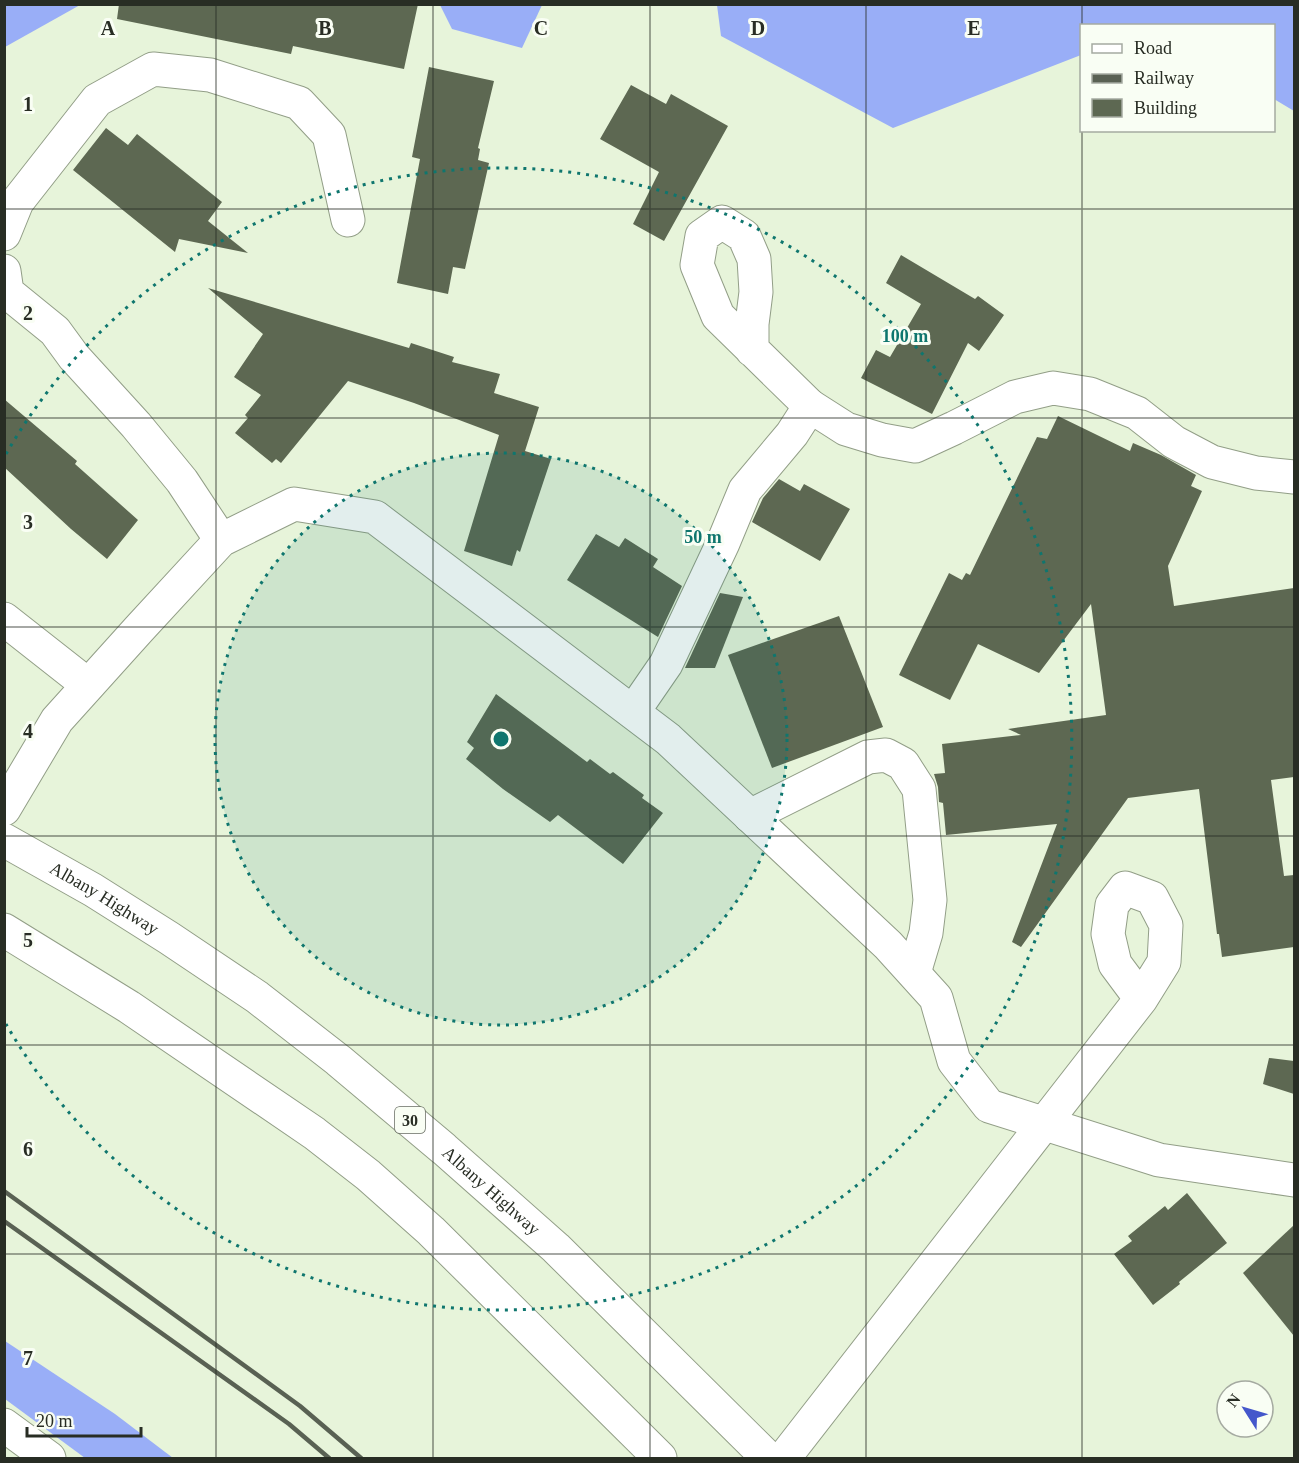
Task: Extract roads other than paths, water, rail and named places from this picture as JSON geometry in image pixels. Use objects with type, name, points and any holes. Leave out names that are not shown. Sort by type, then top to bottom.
[{"type":"main road","points":[[4,234],[17,202],[97,100],[153,69],[210,75],[299,103],[329,135],[348,220]]},
{"type":"main road","points":[[4,271],[7,292],[55,331],[74,357],[136,425],[175,473],[221,540]]},
{"type":"main road","points":[[752,350],[810,406],[846,429],[882,440],[915,446],[1015,397],[1053,388],[1090,394],[1137,412],[1174,442],[1212,462],[1256,473],[1294,477]]},
{"type":"main road","points":[[633,712],[666,664],[723,543],[745,490],[792,434],[810,406]]},
{"type":"main road","points":[[4,810],[57,720],[221,540],[294,504],[375,518],[668,739],[888,945],[936,998],[954,1061],[989,1106],[1159,1160],[1294,1180]]},
{"type":"main road","points":[[4,619],[88,685]]},
{"type":"main road","points":[[750,816],[868,758],[885,755],[903,764],[919,789],[930,900],[926,933],[914,973]]},
{"type":"main road","name":"Albany Highway","points":[[4,840],[93,890],[170,938],[257,996],[338,1060],[444,1149],[556,1248],[768,1458]]},
{"type":"main road","points":[[4,930],[138,1013],[314,1133],[368,1175],[439,1239],[660,1458]]},
{"type":"main road","points":[[784,1458],[1141,999]]},
{"type":"main road","points":[[4,1425],[49,1458]]},
{"type":"railway","points":[[4,1191],[300,1406],[361,1458]]},
{"type":"railway","points":[[4,1221],[289,1424],[329,1458]]}]
